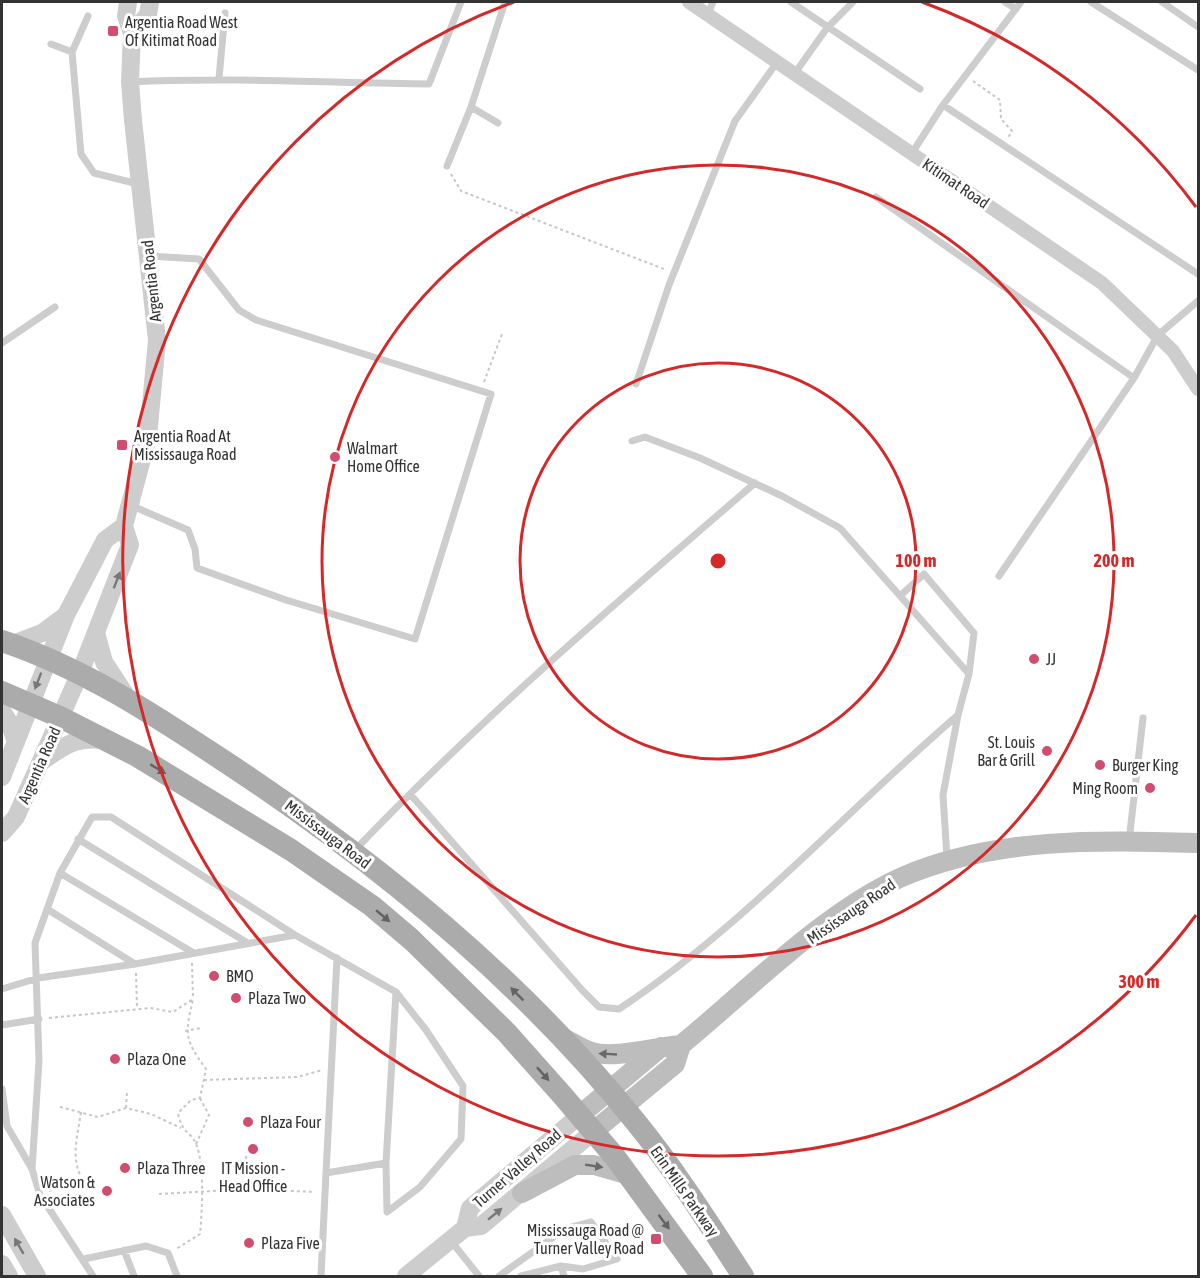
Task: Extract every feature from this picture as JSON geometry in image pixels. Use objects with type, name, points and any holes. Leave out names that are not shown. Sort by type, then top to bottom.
[{"type":"main road","name":"Mississauga Road","points":[[7,643],[48,657],[127,697],[269,790],[354,852],[431,914],[559,1036],[624,1108]]},
{"type":"main road","name":"Mississauga Road","points":[[2,692],[60,717],[137,756],[291,850],[372,906],[412,940],[507,1033],[587,1123]]},
{"type":"main road","name":"Mississauga Road","points":[[587,1123],[609,1090],[671,1046],[842,913],[901,878],[947,861],[1003,847],[1198,843]]},
{"type":"main road","points":[[559,1036],[591,1052],[602,1054],[619,1054],[671,1046]]},
{"type":"main road","name":"Mississauga Road","points":[[587,1123],[624,1108],[675,1064],[671,1046]]},
{"type":"main road","name":"Erin Mills Parkway","points":[[624,1108],[690,1196],[743,1276]]},
{"type":"main road","name":"Erin Mills Parkway","points":[[587,1123],[629,1175],[702,1276]]},
{"type":"main road","points":[[522,1193],[575,1165],[594,1165],[629,1175]]},
{"type":"street","name":"Argentia Road","points":[[2,832],[16,817],[40,764],[80,673],[130,545],[124,526],[148,437],[157,340],[130,82],[132,33],[126,16],[128,2]]},
{"type":"street","points":[[132,33],[148,15],[150,2]]},
{"type":"street","name":"Kitimat Road","points":[[689,2],[710,8],[778,62],[1102,283],[1173,351],[1198,389]]},
{"type":"street","name":"Argentia Road","points":[[2,777],[66,615],[105,540],[124,526]]},
{"type":"street","points":[[7,643],[42,633],[66,615]]},
{"type":"street","points":[[96,633],[104,662],[127,697]]},
{"type":"street","points":[[2,711],[9,722],[16,742]]},
{"type":"street","points":[[40,764],[64,745],[84,738],[106,741]]},
{"type":"street","name":"Turner Valley Road","points":[[406,1276],[465,1228],[481,1226],[522,1193],[587,1123]]},
{"type":"street","name":"Turner Valley Road","points":[[465,1228],[470,1208],[587,1123]]},
{"type":"street","points":[[2,1215],[37,1276]]},
{"type":"street","points":[[2,1264],[9,1276]]},
{"type":"lane","points":[[130,82],[219,78],[308,83],[429,84],[461,2]]},
{"type":"lane","points":[[447,166],[471,107],[505,2]]},
{"type":"lane","points":[[791,2],[920,88]]},
{"type":"lane","points":[[795,73],[828,28],[853,2]]},
{"type":"lane","points":[[1005,2],[1016,9]]},
{"type":"lane","points":[[912,153],[944,105],[1021,2]]},
{"type":"lane","points":[[1091,2],[1198,70]]},
{"type":"lane","points":[[1162,2],[1198,27]]},
{"type":"lane","points":[[219,78],[225,13]]},
{"type":"lane","points":[[88,16],[72,52],[81,154],[94,173],[140,185]]},
{"type":"lane","points":[[51,44],[72,52]]},
{"type":"lane","points":[[636,384],[674,273],[735,121],[778,62]]},
{"type":"lane","points":[[944,105],[1198,274]]},
{"type":"lane","points":[[471,107],[498,123]]},
{"type":"lane","points":[[876,196],[1134,378]]},
{"type":"lane","points":[[130,505],[188,530],[197,568],[286,600],[415,639],[490,394],[255,320],[239,310],[199,259],[149,256]]},
{"type":"lane","points":[[999,576],[1134,378],[1158,335],[1198,302]]},
{"type":"lane","points":[[2,343],[55,307]]},
{"type":"lane","points":[[632,441],[645,437],[700,458],[755,483],[840,528],[969,674]]},
{"type":"lane","points":[[354,852],[410,794],[554,658],[755,483]]},
{"type":"lane","points":[[901,595],[924,574],[974,633],[969,674],[958,715],[943,795],[947,861]]},
{"type":"lane","points":[[410,794],[583,991],[599,1007],[618,1009],[641,995],[727,926],[900,764],[958,715]]},
{"type":"lane","points":[[1129,843],[1143,718]]},
{"type":"lane","points":[[32,1169],[39,1019],[35,944],[60,873],[92,817],[111,817],[295,935],[396,992],[426,1030],[463,1086],[461,1139],[420,1187],[387,1212],[386,1163],[396,992]]},
{"type":"lane","points":[[78,839],[246,942]]},
{"type":"lane","points":[[60,873],[192,952]]},
{"type":"lane","points":[[48,909],[135,964]]},
{"type":"lane","points":[[2,989],[38,978],[135,964],[246,942],[295,935]]},
{"type":"lane","points":[[321,1276],[329,1068],[337,958]]},
{"type":"lane","points":[[2,1025],[39,1019]]},
{"type":"lane","points":[[2,1089],[8,1126],[32,1169],[40,1195],[84,1258],[93,1276]]},
{"type":"lane","points":[[326,1173],[386,1163]]},
{"type":"lane","points":[[499,1276],[565,1229],[591,1222],[616,1259],[583,1269],[561,1266],[521,1276]]},
{"type":"lane","points":[[450,1240],[479,1276]]},
{"type":"lane","points":[[84,1258],[146,1246],[168,1253],[177,1276]]},
{"type":"lane","points":[[124,1250],[134,1276]]},
{"type":"lane","points":[[561,1266],[564,1276]]},
{"type":"path","points":[[965,76],[1000,100],[1001,119],[1012,131],[1004,145]]},
{"type":"path","points":[[447,166],[461,191],[674,273]]},
{"type":"path","points":[[481,390],[502,334]]},
{"type":"path","points":[[168,1253],[200,1234],[203,1193],[196,1144],[209,1116],[200,1098],[206,1069],[193,1051],[185,1031],[192,999],[192,952]]},
{"type":"path","points":[[135,964],[137,1009]]},
{"type":"path","points":[[39,1019],[137,1009],[173,1012],[192,999]]},
{"type":"path","points":[[185,1031],[201,1028]]},
{"type":"path","points":[[204,1080],[297,1077],[329,1068]]},
{"type":"path","points":[[126,1108],[127,1091]]},
{"type":"path","points":[[181,1128],[178,1113],[191,1100],[200,1098]]},
{"type":"path","points":[[60,1107],[98,1117],[126,1108],[151,1114],[181,1128],[196,1144]]},
{"type":"path","points":[[81,1112],[74,1156],[79,1178],[89,1188]]},
{"type":"path","points":[[246,1156],[249,1189]]},
{"type":"path","points":[[40,1195],[79,1178]]},
{"type":"path","points":[[159,1194],[249,1189],[325,1192]]},
{"type":"place","name":"Argentia Road West Of Kitimat Road","points":[[113,31]]},
{"type":"place","name":"Argentia Road At Mississauga Road","points":[[122,445]]},
{"type":"place","name":"Walmart Home Office","points":[[335,457]]},
{"type":"place","name":"JJ","points":[[1034,659]]},
{"type":"place","name":"St. Louis Bar & Grill","points":[[1047,751]]},
{"type":"place","name":"Burger King","points":[[1100,765]]},
{"type":"place","name":"Ming Room","points":[[1150,788]]},
{"type":"place","name":"BMO","points":[[214,976]]},
{"type":"place","name":"Plaza Two","points":[[236,998]]},
{"type":"place","name":"Plaza One","points":[[115,1059]]},
{"type":"place","name":"Plaza Four","points":[[248,1122]]},
{"type":"place","name":"IT Mission - Head Office","points":[[253,1149]]},
{"type":"place","name":"Plaza Three","points":[[125,1168]]},
{"type":"place","name":"Watson & Associates","points":[[107,1191]]},
{"type":"place","name":"Mississauga Road @ Turner Valley Road","points":[[656,1239]]},
{"type":"place","name":"Plaza Five","points":[[249,1243]]}]
